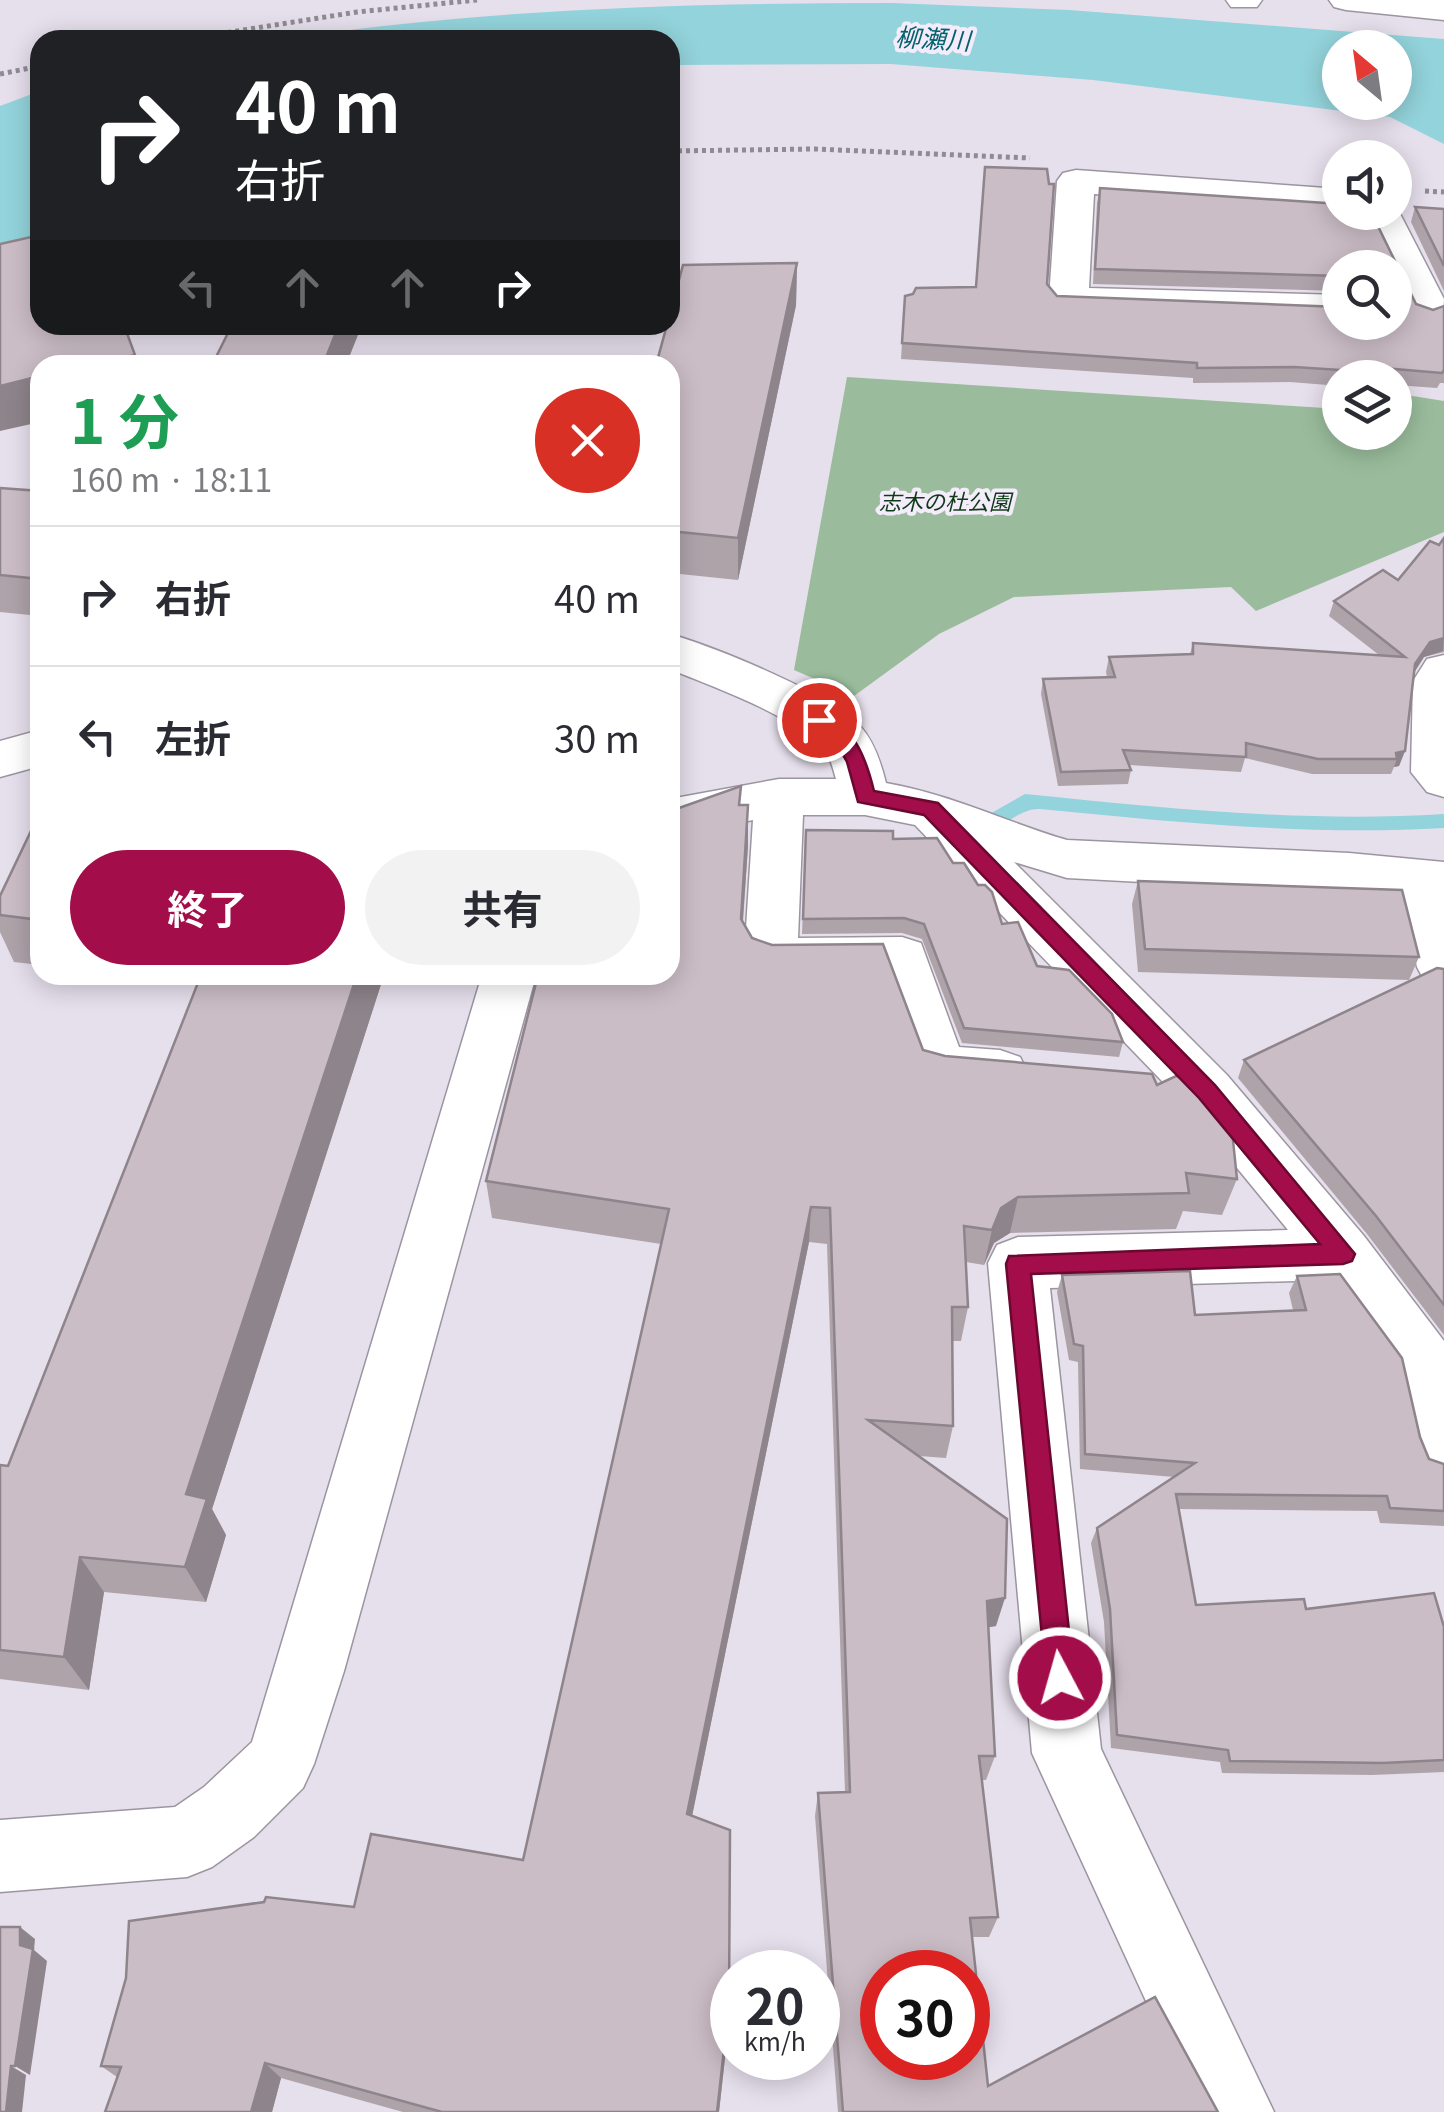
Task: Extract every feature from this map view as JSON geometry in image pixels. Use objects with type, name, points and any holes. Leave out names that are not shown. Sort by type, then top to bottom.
[{"type":"street","points":[[1346,0],[1428,6]]},
{"type":"street","points":[[1322,199],[1076,182],[1069,299],[1322,306]]},
{"type":"street","points":[[1389,230],[1423,315]]},
{"type":"street","points":[[680,655],[819,720],[842,736],[857,762],[865,797]]},
{"type":"street","points":[[1444,671],[1437,681],[1436,772],[1444,780]]},
{"type":"street","points":[[0,759],[30,751]]},
{"type":"street","points":[[779,797],[771,959],[902,958],[940,1068],[1054,1078]]},
{"type":"street","points":[[680,816],[779,797],[865,797],[930,809],[1067,859],[1433,880],[1444,967]]},
{"type":"street","points":[[930,809],[1207,1091],[1343,1254],[1424,1363],[1444,1452]]},
{"type":"street","points":[[0,1856],[187,1842],[229,1812],[279,1764],[310,1671],[503,985]]},
{"type":"street","points":[[1130,1084],[1207,1091]]},
{"type":"street","points":[[1236,2112],[1067,1753],[1018,1264],[1343,1254]]},
{"type":"path","points":[[243,30],[357,12],[477,0]]},
{"type":"path","points":[[0,74],[30,68]]},
{"type":"path","points":[[680,151],[814,149],[1046,159]]},
{"type":"green space","name":"志木の杜公園","points":[[847,377],[1322,408],[1322,450],[1412,450],[1412,396],[1444,401],[1444,532],[1256,611],[1231,587],[1014,597],[939,634],[854,696],[794,670]]},
{"type":"water","name":"柳瀬川","points":[[892,3],[1069,10],[1328,30],[1322,30],[1322,109],[1093,80],[891,64],[680,65],[680,30],[353,30],[506,15],[660,7]]},
{"type":"water","points":[[1412,37],[1444,39],[1444,144],[1396,120],[1412,120]]},
{"type":"water","points":[[30,95],[30,237],[0,243],[0,106]]},
{"type":"building","points":[[985,167],[1047,169],[1049,184],[1054,184],[1047,284],[1057,296],[1322,306],[1322,340],[1412,340],[1412,296],[1416,304],[1433,310],[1444,306],[1444,370],[1412,370],[1412,360],[1322,360],[1322,369],[1197,368],[1197,363],[902,343],[905,296],[913,294],[916,288],[976,287]]},
{"type":"building","points":[[1100,188],[1322,203],[1322,230],[1380,230],[1390,250],[1322,250],[1322,275],[1095,269]]},
{"type":"building","points":[[1415,207],[1444,209],[1444,266]]},
{"type":"building","points":[[30,237],[30,335],[128,335],[135,355],[30,355],[30,378],[0,386],[0,244]]},
{"type":"building","points":[[797,263],[738,538],[680,532],[680,355],[659,355],[664,335],[680,335],[683,265]]},
{"type":"building","points":[[227,335],[335,335],[327,355],[217,355]]},
{"type":"building","points":[[0,488],[30,490],[30,578],[0,575]]},
{"type":"building","points":[[1444,538],[1444,638],[1430,642],[1415,664],[1405,751],[1396,753],[1397,759],[1318,759],[1246,743],[1246,757],[1123,750],[1131,770],[1061,772],[1043,679],[1115,677],[1109,657],[1193,654],[1193,643],[1405,657],[1334,601],[1383,570],[1398,580],[1430,541],[1439,545]]},
{"type":"building","points":[[741,786],[739,805],[748,805],[741,919],[752,938],[772,945],[883,944],[923,1050],[945,1056],[1152,1074],[1157,1085],[1176,1076],[1203,1078],[1230,1111],[1237,1179],[1186,1173],[1189,1193],[1018,1197],[1001,1208],[992,1230],[964,1226],[968,1307],[952,1307],[953,1426],[868,1420],[1007,1519],[1005,1598],[987,1601],[995,1756],[979,1756],[998,1917],[970,1918],[973,1950],[860,1950],[860,2080],[987,2080],[988,2086],[1155,1997],[1218,2112],[843,2112],[840,1950],[830,1950],[818,1793],[850,1792],[830,1208],[811,1207],[687,1814],[730,1830],[729,1950],[710,1950],[710,2080],[721,2080],[717,2112],[442,2112],[265,2063],[251,2112],[105,2112],[121,2067],[101,2066],[126,1978],[129,1921],[264,1902],[266,1897],[354,1907],[371,1834],[523,1860],[669,1209],[486,1181],[535,985],[680,985],[680,808]]},
{"type":"building","points":[[806,830],[893,831],[893,839],[937,838],[953,863],[964,863],[978,885],[985,885],[992,892],[1002,924],[1018,922],[1037,966],[1069,970],[1112,1014],[1123,1042],[964,1028],[924,924],[904,918],[803,919]]},
{"type":"building","points":[[30,833],[30,919],[0,915],[0,896]]},
{"type":"building","points":[[1138,881],[1402,890],[1419,957],[1145,949]]},
{"type":"building","points":[[1437,968],[1444,969],[1444,1305],[1376,1216],[1244,1060]]},
{"type":"building","points":[[197,985],[354,985],[186,1494],[207,1499],[185,1567],[80,1557],[64,1657],[0,1650],[0,1465],[8,1466]]},
{"type":"building","points":[[1190,1271],[1195,1315],[1306,1310],[1297,1276],[1340,1274],[1402,1358],[1420,1437],[1429,1459],[1444,1464],[1444,1511],[1390,1508],[1387,1496],[1176,1494],[1196,1605],[1304,1599],[1306,1609],[1434,1593],[1444,1627],[1444,1760],[1230,1761],[1228,1750],[1117,1735],[1110,1609],[1097,1528],[1195,1463],[1085,1454],[1083,1346],[1074,1344],[1062,1275]]},
{"type":"building","points":[[0,1927],[20,1927],[20,1945],[33,1949],[6,2112],[0,2112]]},
{"type":"waterway","points":[[978,829],[1025,801],[1207,819],[1397,824],[1444,821]]},
{"type":"route","points":[[819,720],[842,736],[857,762],[865,797],[930,809],[1207,1091],[1343,1254],[1018,1264],[1060,1678]]}]
